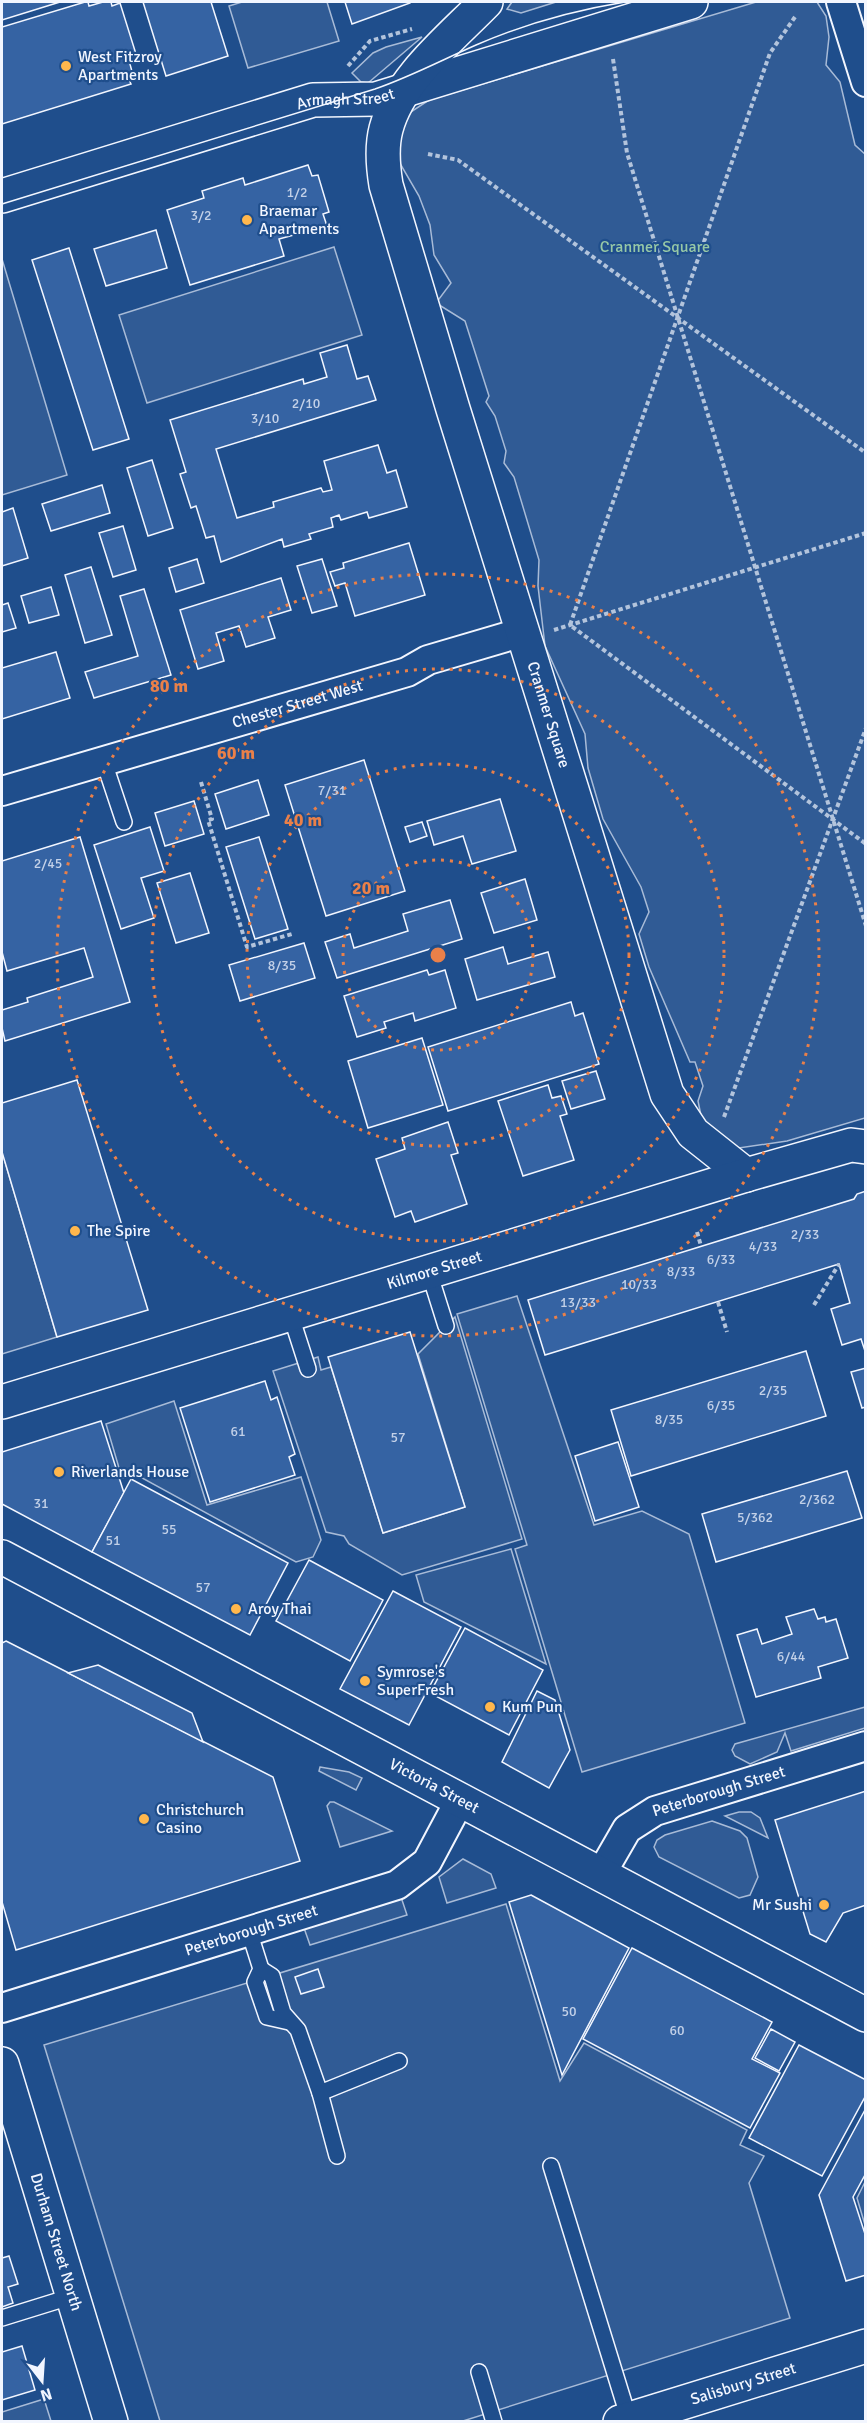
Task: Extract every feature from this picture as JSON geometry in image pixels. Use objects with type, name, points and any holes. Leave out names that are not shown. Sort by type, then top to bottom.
[{"type":"main road","name":"Cranmer Square","points":[[486,2],[405,89],[391,116],[384,138],[386,185],[522,632],[667,1094],[679,1115],[698,1137],[746,1175]]},
{"type":"main road","name":"Armagh Street","points":[[2,196],[313,100],[365,100],[691,2]]},
{"type":"main road","name":"Kilmore Street","points":[[2,1402],[746,1175],[861,1144]]},
{"type":"main road","name":"Victoria Street","points":[[2,1557],[866,2015]]},
{"type":"main road","name":"Durham Street North","points":[[2,2064],[73,2296],[105,2420]]},
{"type":"main road","name":"Salisbury Street","points":[[624,2420],[866,2346]]},
{"type":"street","points":[[841,2],[866,82]]},
{"type":"street","name":"Chester Street West","points":[[2,791],[397,675],[428,660],[522,632]]},
{"type":"street","name":"Peterborough Street","points":[[601,1875],[627,1829],[655,1811],[866,1746]]},
{"type":"street","name":"Peterborough Street","points":[[2,2008],[397,1885],[427,1862],[460,1800]]},
{"type":"lane","points":[[104,762],[124,822]]},
{"type":"lane","points":[[429,1272],[446,1326]]},
{"type":"lane","points":[[290,1313],[308,1369]]},
{"type":"lane","points":[[249,1932],[261,1970],[272,1976],[283,2013],[298,2030],[320,2093],[337,2156]]},
{"type":"lane","points":[[320,2093],[399,2061]]},
{"type":"lane","points":[[551,2166],[624,2420]]},
{"type":"lane","points":[[2,2318],[73,2296]]},
{"type":"lane","points":[[479,2372],[494,2421]]},
{"type":"path","points":[[570,625],[770,53],[795,17]]},
{"type":"path","points":[[370,41],[414,28]]},
{"type":"path","points":[[612,52],[627,153],[866,926]]},
{"type":"path","points":[[428,154],[458,160],[866,453]]},
{"type":"path","points":[[522,632],[551,631],[866,533]]},
{"type":"path","points":[[570,625],[866,844]]},
{"type":"path","points":[[720,1126],[866,728]]},
{"type":"path","points":[[201,782],[212,819],[208,820],[247,947],[292,934]]},
{"type":"path","points":[[697,1232],[701,1246]]},
{"type":"path","points":[[814,1305],[838,1264]]},
{"type":"path","points":[[718,1302],[727,1332]]},
{"type":"shaded area","points":[[242,2],[327,2],[339,41],[248,68],[229,6]]},
{"type":"shaded area","points":[[512,2],[556,2],[521,13],[507,9]]},
{"type":"shaded area","name":"Cranmer Square","points":[[756,2],[817,2],[826,16],[829,37],[826,65],[840,82],[855,145],[866,155],[865,1118],[787,1141],[732,1149],[705,1135],[698,1101],[703,1086],[695,1062],[690,1062],[649,967],[639,934],[649,912],[641,887],[603,819],[588,768],[585,734],[545,646],[538,586],[539,560],[514,477],[504,463],[506,451],[495,416],[486,402],[489,396],[465,321],[436,303],[451,283],[434,255],[430,225],[419,196],[398,160],[397,121],[429,100]]},
{"type":"shaded area","points":[[422,37],[368,83],[361,82],[352,73],[373,53]]},
{"type":"shaded area","points":[[334,247],[362,335],[147,403],[119,315]]},
{"type":"shaded area","points":[[2,259],[67,475],[2,495]]},
{"type":"shaded area","points":[[2,1152],[57,1337],[2,1354]]},
{"type":"shaded area","points":[[517,1296],[594,1525],[642,1511],[689,1534],[745,1723],[582,1772],[515,1549],[527,1545],[457,1314]]},
{"type":"shaded area","points":[[455,1317],[522,1539],[402,1575],[349,1544],[344,1536],[326,1532],[273,1371],[318,1357],[321,1370],[331,1367],[383,1533],[465,1507],[418,1354]]},
{"type":"shaded area","points":[[174,1401],[207,1505],[301,1477],[321,1540],[313,1557],[296,1562],[135,1474],[122,1478],[106,1424]]},
{"type":"shaded area","points":[[511,1549],[546,1664],[424,1602],[416,1575]]},
{"type":"shaded area","points":[[865,1707],[865,1728],[791,1751],[785,1733],[777,1752],[750,1764],[735,1756],[732,1750],[735,1744]]},
{"type":"shaded area","points":[[320,1767],[349,1772],[362,1778],[356,1790],[319,1771]]},
{"type":"shaded area","points":[[330,1802],[392,1831],[340,1847],[327,1806]]},
{"type":"shaded area","points":[[739,1812],[751,1812],[760,1818],[768,1838],[725,1816]]},
{"type":"shaded area","points":[[712,1821],[740,1831],[747,1838],[758,1877],[750,1895],[739,1898],[659,1857],[654,1847],[657,1840],[665,1835]]},
{"type":"shaded area","points":[[463,1859],[491,1874],[496,1888],[447,1903],[439,1877]]},
{"type":"shaded area","points":[[401,1897],[407,1915],[310,1945],[303,1925]]},
{"type":"shaded area","points":[[506,1904],[560,2081],[584,2043],[747,2130],[740,2145],[764,2156],[749,2183],[790,2318],[463,2421],[160,2421],[44,2045]]},
{"type":"shaded area","points":[[866,2182],[865,2225],[857,2198]]},
{"type":"shaded area","points":[[44,2399],[51,2421],[2,2421],[2,2412]]},
{"type":"building","points":[[2,2],[60,2],[2,20]]},
{"type":"building","name":"West Fitzroy Apartments","points":[[88,2],[89,6],[103,2],[111,2],[112,6],[120,3],[136,54],[128,57],[133,75],[128,77],[131,84],[2,124],[2,27]]},
{"type":"building","points":[[143,2],[211,2],[228,56],[166,76]]},
{"type":"building","points":[[345,2],[410,2],[410,3],[352,24]]},
{"type":"building","name":"Braemar Apartments","points":[[308,165],[312,176],[318,175],[329,212],[323,214],[327,226],[279,239],[284,256],[190,285],[167,210],[204,198],[202,191],[243,178],[245,185]]},
{"type":"building","points":[[156,230],[167,268],[106,286],[94,249]]},
{"type":"building","points":[[69,248],[129,439],[93,450],[32,260]]},
{"type":"building","points":[[347,345],[357,379],[368,376],[376,400],[216,449],[237,518],[274,507],[273,502],[321,488],[323,492],[332,490],[324,461],[378,445],[387,473],[396,470],[407,507],[369,518],[367,512],[341,520],[339,515],[331,518],[333,527],[309,534],[311,539],[284,547],[282,539],[221,562],[214,536],[206,538],[196,506],[191,508],[180,474],[186,472],[170,420],[303,379],[304,384],[327,377],[320,353]]},
{"type":"building","points":[[152,460],[173,528],[148,536],[127,468]]},
{"type":"building","points":[[102,485],[110,513],[51,531],[42,504]]},
{"type":"building","points":[[13,508],[28,558],[2,566],[2,512]]},
{"type":"building","points":[[123,526],[136,570],[113,577],[99,533]]},
{"type":"building","points":[[409,543],[425,595],[355,616],[345,583],[335,586],[330,572],[344,568],[343,563]]},
{"type":"building","points":[[197,559],[204,583],[176,592],[169,568]]},
{"type":"building","points":[[322,559],[337,606],[312,613],[297,566]]},
{"type":"building","points":[[91,567],[112,635],[85,643],[65,575]]},
{"type":"building","points":[[281,578],[291,610],[268,617],[275,638],[246,647],[239,626],[216,633],[224,661],[198,669],[180,610]]},
{"type":"building","points":[[51,587],[59,615],[29,623],[21,596]]},
{"type":"building","points":[[144,589],[171,675],[94,698],[85,672],[138,656],[120,596]]},
{"type":"building","points":[[8,603],[16,628],[2,632],[2,605]]},
{"type":"building","points":[[56,652],[70,698],[2,719],[2,668]]},
{"type":"building","points":[[364,760],[405,891],[326,916],[285,785]]},
{"type":"building","points":[[258,780],[269,815],[226,829],[215,794]]},
{"type":"building","points":[[500,799],[516,851],[472,864],[463,836],[434,845],[427,821]]},
{"type":"building","points":[[194,801],[204,834],[165,846],[155,813]]},
{"type":"building","points":[[422,822],[427,836],[410,842],[405,827]]},
{"type":"building","points":[[150,827],[164,871],[141,878],[154,918],[121,929],[94,845]]},
{"type":"building","points":[[80,837],[130,1002],[5,1041],[2,1010],[28,1002],[27,998],[93,977],[84,948],[7,971],[2,952],[2,861]]},
{"type":"building","points":[[259,837],[288,929],[255,939],[226,847]]},
{"type":"building","points":[[190,873],[209,933],[176,943],[157,883]]},
{"type":"building","points":[[525,879],[537,920],[494,933],[481,893]]},
{"type":"building","points":[[450,900],[462,939],[337,978],[325,942],[350,934],[354,948],[408,931],[403,914]]},
{"type":"building","points":[[304,943],[315,978],[240,1001],[229,965]]},
{"type":"building","points":[[503,947],[508,964],[548,952],[555,977],[477,1000],[465,959]]},
{"type":"building","points":[[427,970],[429,975],[445,970],[456,1008],[415,1021],[413,1013],[384,1022],[386,1028],[357,1037],[344,996]]},
{"type":"building","points":[[571,1002],[575,1016],[583,1013],[599,1064],[448,1111],[428,1047]]},
{"type":"building","points":[[422,1038],[443,1105],[368,1128],[348,1061]]},
{"type":"building","points":[[596,1071],[605,1099],[571,1109],[562,1081]]},
{"type":"building","name":"The Spire","points":[[77,1080],[148,1310],[57,1337],[2,1152],[2,1103]]},
{"type":"building","points":[[548,1085],[552,1098],[561,1096],[567,1114],[560,1116],[574,1160],[523,1176],[498,1101]]},
{"type":"building","points":[[448,1122],[458,1153],[451,1155],[467,1204],[415,1222],[411,1211],[395,1217],[376,1159],[405,1149],[402,1138]]},
{"type":"building","points":[[866,1191],[866,1354],[861,1339],[842,1345],[831,1309],[850,1303],[839,1264],[545,1355],[528,1300],[854,1199],[857,1194]]},
{"type":"building","points":[[410,1332],[465,1507],[383,1533],[328,1357]]},
{"type":"building","points":[[806,1351],[826,1416],[631,1476],[611,1410]]},
{"type":"building","points":[[866,1368],[866,1407],[862,1408],[851,1372]]},
{"type":"building","points":[[265,1381],[271,1400],[277,1397],[295,1454],[289,1457],[295,1475],[210,1502],[180,1408]]},
{"type":"building","name":"Riverlands House","points":[[101,1421],[124,1493],[92,1552],[2,1504],[2,1452]]},
{"type":"building","points":[[618,1442],[639,1507],[595,1521],[575,1456]]},
{"type":"building","points":[[847,1471],[862,1518],[716,1562],[702,1514]]},
{"type":"building","points":[[131,1479],[288,1563],[250,1635],[92,1552]]},
{"type":"building","points":[[309,1560],[383,1600],[350,1661],[276,1621]]},
{"type":"building","points":[[393,1591],[461,1627],[409,1725],[340,1689]]},
{"type":"building","points":[[814,1609],[818,1619],[825,1617],[826,1622],[836,1619],[848,1658],[818,1667],[821,1678],[756,1697],[737,1635],[757,1629],[762,1644],[792,1634],[786,1617]]},
{"type":"building","points":[[465,1628],[543,1670],[509,1735],[430,1693]]},
{"type":"building","name":"Christchurch Casino","points":[[6,1641],[273,1777],[300,1861],[16,1950],[2,1902],[2,1643]]},
{"type":"building","points":[[98,1665],[192,1713],[203,1742],[68,1673]]},
{"type":"building","points":[[537,1691],[555,1700],[570,1750],[549,1788],[502,1762]]},
{"type":"building","points":[[866,1791],[866,1905],[843,1913],[826,1942],[810,1934],[775,1820]]},
{"type":"building","points":[[531,1895],[629,1948],[562,2075],[509,1902]]},
{"type":"building","points":[[632,1948],[772,2022],[752,2059],[780,2073],[750,2128],[583,2039]]},
{"type":"building","points":[[318,1969],[324,1987],[301,1994],[295,1977]]},
{"type":"building","points":[[771,2029],[795,2042],[779,2071],[755,2058]]},
{"type":"building","points":[[799,2045],[866,2080],[866,2095],[822,2176],[749,2138]]},
{"type":"building","points":[[866,2108],[866,2173],[853,2197],[866,2237],[866,2275],[846,2281],[819,2195]]},
{"type":"building","points":[[9,2256],[18,2284],[8,2287],[13,2303],[2,2307],[2,2258]]},
{"type":"building","points":[[22,2346],[35,2390],[2,2400],[2,2352]]},
{"type":"tram line","points":[[2,204],[375,89],[476,45],[530,25],[588,9],[625,2]]},
{"type":"place","name":"West Fitzroy Apartments","points":[[66,66]]},
{"type":"place","name":"Braemar Apartments","points":[[247,220]]},
{"type":"place","name":"The Spire","points":[[75,1231]]},
{"type":"place","name":"Riverlands House","points":[[59,1472]]},
{"type":"place","name":"Aroy Thai","points":[[236,1609]]},
{"type":"place","name":"Symrose's SuperFresh","points":[[365,1681]]},
{"type":"place","name":"Kum Pun","points":[[490,1707]]},
{"type":"place","name":"Christchurch Casino","points":[[144,1819]]},
{"type":"place","name":"Mr Sushi","points":[[824,1905]]}]
